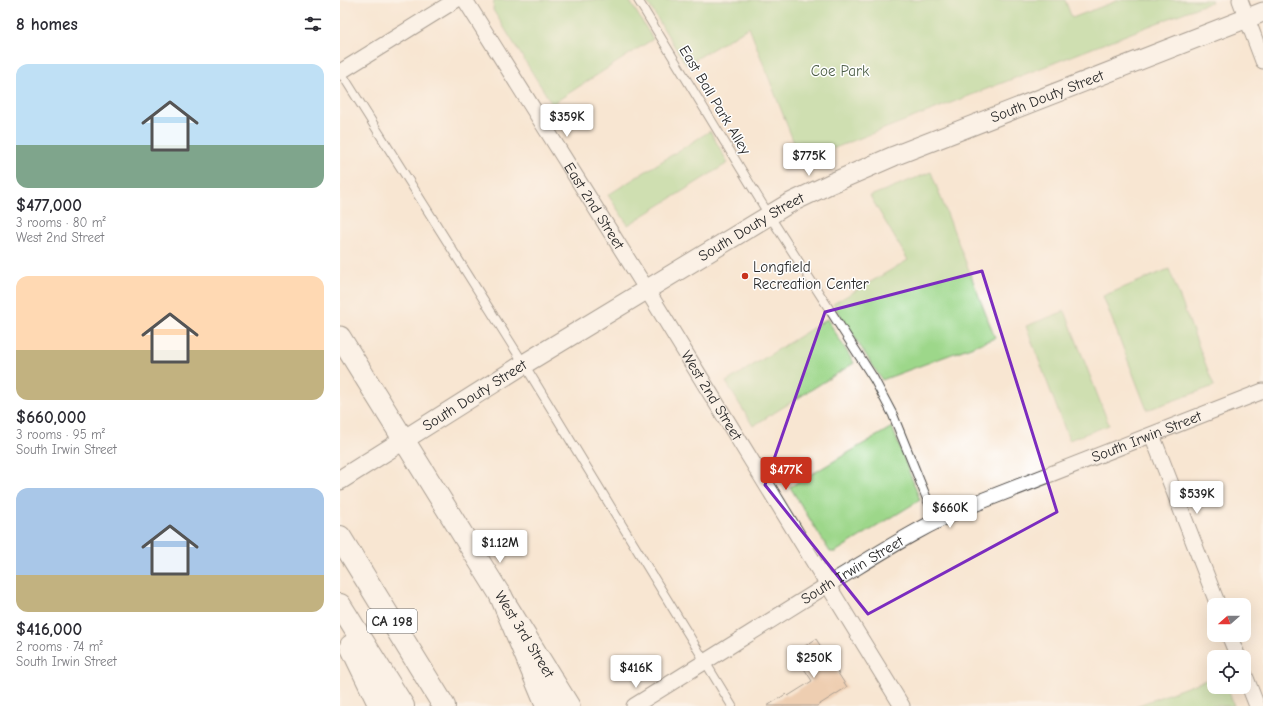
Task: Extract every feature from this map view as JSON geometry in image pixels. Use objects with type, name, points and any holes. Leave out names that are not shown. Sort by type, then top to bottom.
[{"type":"highway","name":"CA 198","points":[[340,537],[444,706]]},
{"type":"highway","points":[[501,596],[547,706]]},
{"type":"highway","name":"CA 198","points":[[340,605],[403,706]]},
{"type":"highway","points":[[340,620],[380,706]]},
{"type":"main road","name":"West 3rd Street","points":[[340,337],[569,706]]},
{"type":"street","points":[[340,72],[456,0]]},
{"type":"street","name":"East 2nd Street","points":[[465,0],[647,290]]},
{"type":"street","points":[[1240,0],[1255,15],[1263,61]]},
{"type":"street","name":"South Douty Street","points":[[344,478],[524,364],[769,215],[832,183],[894,156],[1255,15]]},
{"type":"street","name":"West 2nd Street","points":[[647,290],[902,706]]},
{"type":"street","name":"South Irwin Street","points":[[634,706],[828,585],[936,520],[1263,391]]},
{"type":"street","points":[[1152,435],[1215,598]]},
{"type":"street","points":[[1251,691],[1257,706]]},
{"type":"lane","name":"East Ball Park Alley","points":[[638,0],[769,215],[874,379],[893,415],[936,520]]},
{"type":"lane","points":[[340,72],[524,364],[732,706]]},
{"type":"highlighted area","points":[[982,271],[1057,512],[868,614],[765,485],[825,312]]},
{"type":"green space","points":[[494,0],[629,0],[653,39],[552,104],[493,10]]},
{"type":"green space","name":"Coe Park","points":[[646,0],[1065,0],[1072,18],[1119,0],[1212,0],[1211,2],[801,161],[749,27],[686,65]]},
{"type":"green space","points":[[710,131],[728,163],[628,225],[608,195]]},
{"type":"green space","points":[[931,172],[995,338],[882,380],[833,304],[908,260],[870,196]]},
{"type":"green space","points":[[1169,269],[1214,386],[1147,410],[1103,296]]},
{"type":"green space","points":[[1065,311],[1109,425],[1069,440],[1026,326]]},
{"type":"green space","points":[[827,319],[854,363],[753,426],[726,382]]},
{"type":"green space","points":[[892,427],[920,500],[835,552],[830,552],[790,487]]},
{"type":"green space","points":[[1207,680],[1207,694],[1230,694],[1234,706],[1136,706]]},
{"type":"building","points":[[816,639],[847,687],[817,706],[767,706],[786,694],[788,696],[812,681],[794,653]]},
{"type":"place","name":"Longfield Recreation Center","points":[[745,276]]}]
